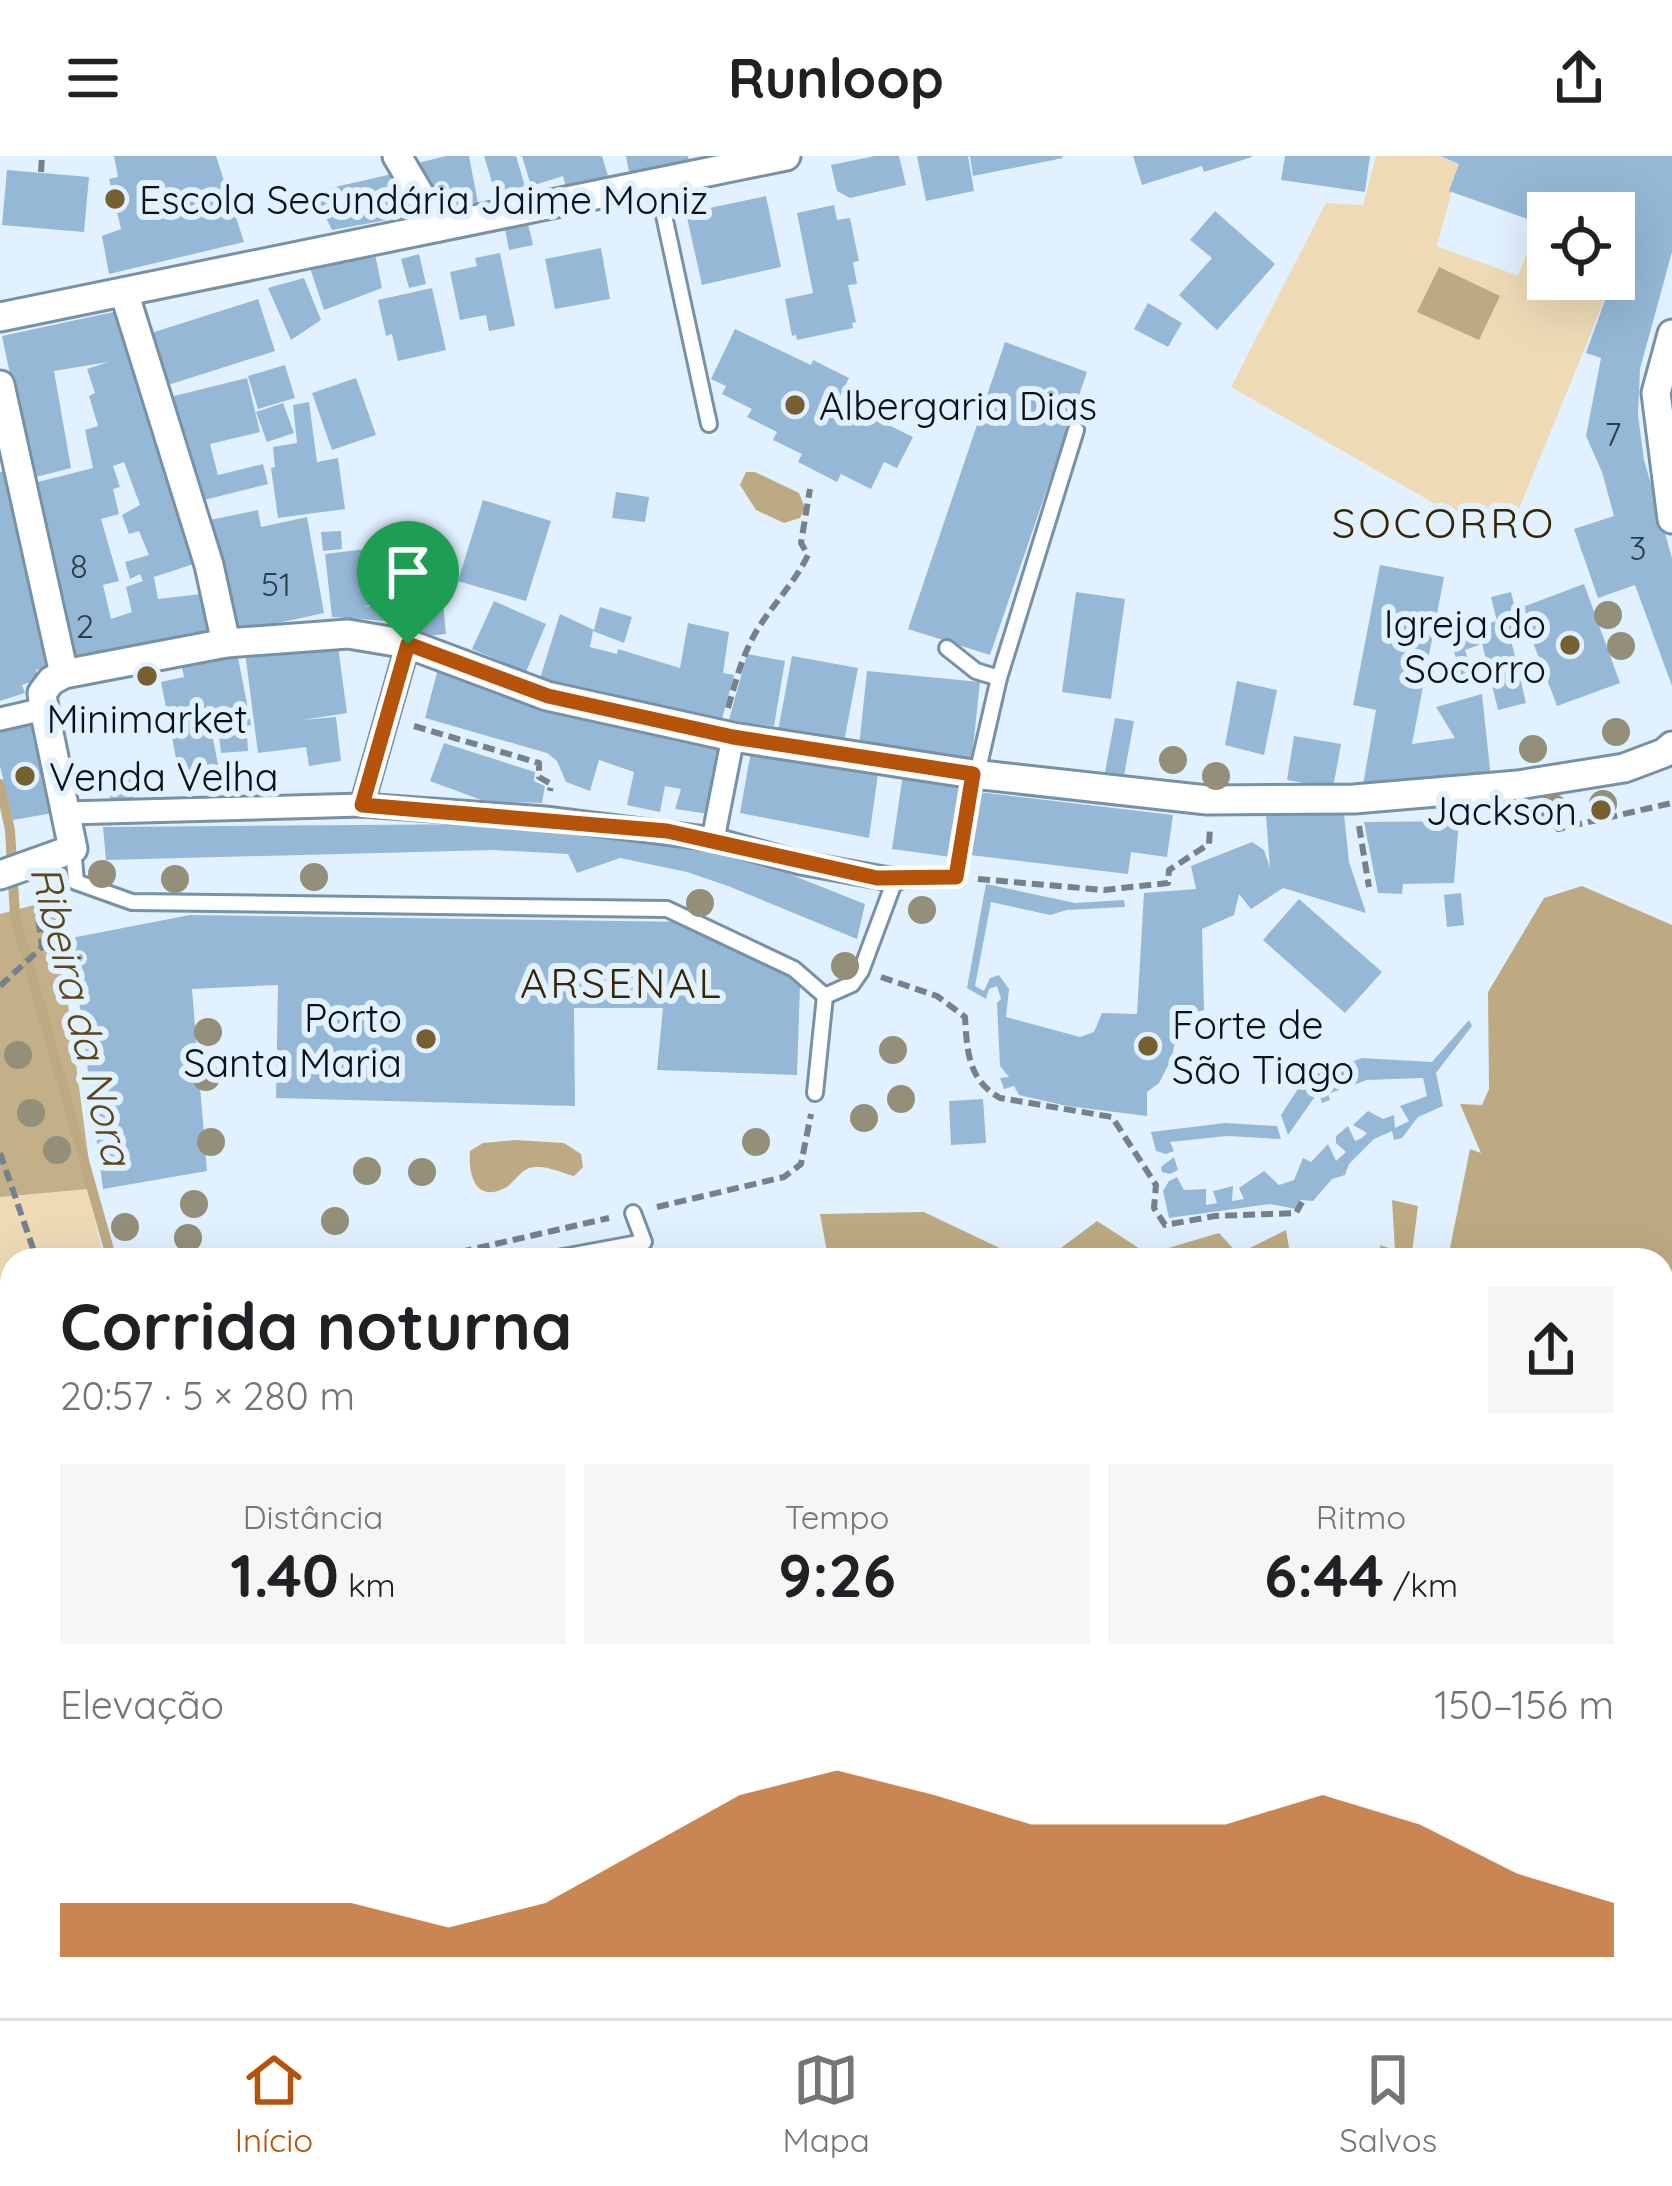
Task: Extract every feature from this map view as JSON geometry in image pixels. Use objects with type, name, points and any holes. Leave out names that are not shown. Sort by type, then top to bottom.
[{"type":"street","points":[[397,156],[439,227]]},
{"type":"street","points":[[0,317],[786,156]]},
{"type":"street","points":[[124,292],[208,565],[226,644]]},
{"type":"street","points":[[1672,334],[1656,392],[1672,519]]},
{"type":"street","points":[[0,385],[64,674]]},
{"type":"street","points":[[18,880],[60,855],[67,813],[44,709],[42,693],[50,681],[64,674],[226,644],[348,634],[408,644],[548,696],[726,736],[975,774],[1207,800],[1354,800],[1517,785],[1624,768],[1672,746]]},
{"type":"street","points":[[362,805],[408,644]]},
{"type":"street","points":[[0,719],[44,709]]},
{"type":"street","points":[[712,839],[726,736]]},
{"type":"street","points":[[67,813],[362,805],[545,818],[712,839],[800,863],[895,880]]},
{"type":"lane","points":[[657,183],[710,424]]},
{"type":"lane","points":[[825,996],[852,984],[861,970],[895,880],[956,877],[999,678],[1076,430]]},
{"type":"lane","points":[[947,648],[976,671],[999,678]]},
{"type":"lane","points":[[60,855],[76,882],[132,902],[667,909],[794,969],[825,996]]},
{"type":"lane","points":[[815,1093],[825,996]]},
{"type":"lane","points":[[612,1248],[644,1242],[633,1213]]},
{"type":"path","points":[[41,172],[42,156]]},
{"type":"path","points":[[726,736],[746,650],[808,555],[801,543],[810,489]]},
{"type":"path","points":[[387,719],[539,763],[539,777],[551,784],[545,818]]},
{"type":"path","points":[[1517,785],[1558,830],[1672,803]]},
{"type":"path","points":[[1354,800],[1369,887]]},
{"type":"path","points":[[956,877],[1104,890],[1168,883],[1169,869],[1209,844]]},
{"type":"path","points":[[0,986],[42,946],[18,880]]},
{"type":"path","points":[[861,970],[953,1004],[965,1017],[974,1076],[1000,1098],[1112,1117],[1156,1185],[1154,1208],[1165,1225],[1215,1216],[1296,1213],[1302,1202]]},
{"type":"path","points":[[478,1248],[784,1177],[801,1164],[815,1093]]},
{"type":"path","points":[[0,1153],[33,1248]]},
{"type":"shaded area","points":[[1376,156],[1438,156],[1459,164],[1437,246],[1518,276],[1527,253],[1527,300],[1604,300],[1510,531],[1477,528],[1231,387],[1326,203],[1363,205]]},
{"type":"shaded area","points":[[1439,267],[1500,296],[1479,340],[1417,312]]},
{"type":"shaded area","points":[[746,472],[799,493],[805,508],[800,518],[784,523],[756,510],[740,485]]},
{"type":"shaded area","points":[[1582,886],[1672,925],[1672,1248],[1450,1248],[1470,1149],[1481,1153],[1460,1104],[1482,1105],[1489,1089],[1488,992],[1544,898]]},
{"type":"shaded area","points":[[54,900],[91,1177],[88,1189],[101,1248],[0,1248],[0,914]]},
{"type":"shaded area","points":[[54,900],[91,1177],[88,1189],[0,1197],[0,914]]},
{"type":"shaded area","points":[[483,1143],[564,1143],[581,1154],[583,1167],[574,1176],[531,1168],[505,1188],[480,1189],[472,1177],[470,1151]]},
{"type":"shaded area","points":[[1392,1200],[1418,1206],[1413,1248],[1395,1248]]},
{"type":"shaded area","points":[[924,1212],[1000,1248],[826,1248],[820,1214]]},
{"type":"shaded area","points":[[1097,1221],[1139,1248],[1061,1248]]},
{"type":"shaded area","points":[[1286,1230],[1289,1248],[1250,1248]]},
{"type":"shaded area","points":[[1219,1233],[1233,1248],[1168,1248]]},
{"type":"building","points":[[114,156],[216,156],[244,242],[109,274],[102,236],[121,229],[109,179],[118,177]]},
{"type":"building","points":[[469,156],[479,208],[445,216],[414,164]]},
{"type":"building","points":[[484,156],[516,156],[530,203],[501,212]]},
{"type":"building","points":[[522,156],[602,156],[611,186],[569,198],[563,176],[531,186]]},
{"type":"building","points":[[626,156],[688,156],[691,173],[631,184]]},
{"type":"building","points":[[899,156],[906,185],[850,198],[837,191],[831,165]]},
{"type":"building","points":[[917,156],[968,156],[974,191],[926,201]]},
{"type":"building","points":[[970,156],[1062,156],[1063,158],[973,176]]},
{"type":"building","points":[[1133,156],[1252,157],[1204,172],[1202,166],[1142,185]]},
{"type":"building","points":[[1285,156],[1370,156],[1365,192],[1281,180]]},
{"type":"building","points":[[1440,156],[1672,156],[1672,252],[1640,369],[1638,415],[1644,460],[1672,558],[1672,686],[1635,585],[1598,598],[1574,529],[1614,516],[1586,436],[1601,358],[1586,353],[1605,300],[1635,300],[1635,192],[1527,192],[1527,219],[1449,191],[1459,164]]},
{"type":"building","points":[[7,170],[89,177],[84,232],[2,225]]},
{"type":"building","points":[[392,174],[415,215],[332,230],[313,192]]},
{"type":"building","points":[[766,196],[781,267],[702,285],[686,213]]},
{"type":"building","points":[[834,205],[837,220],[850,218],[859,261],[853,262],[857,284],[848,285],[856,322],[853,328],[797,340],[792,336],[785,299],[813,293],[797,213]]},
{"type":"building","points":[[1215,211],[1275,264],[1217,330],[1179,295],[1212,258],[1190,240]]},
{"type":"building","points":[[528,224],[533,245],[509,250],[505,229]]},
{"type":"building","points":[[601,248],[610,299],[555,309],[545,259]]},
{"type":"building","points":[[500,253],[515,326],[489,331],[486,315],[460,320],[450,272],[477,266],[475,258]]},
{"type":"building","points":[[375,254],[382,288],[324,310],[310,268]]},
{"type":"building","points":[[419,254],[426,284],[409,288],[401,259]]},
{"type":"building","points":[[304,278],[321,320],[291,340],[268,288]]},
{"type":"building","points":[[432,288],[446,350],[398,361],[392,334],[386,336],[378,300]]},
{"type":"building","points":[[258,299],[275,351],[165,386],[148,334]]},
{"type":"building","points":[[1148,303],[1182,323],[1168,347],[1134,329]]},
{"type":"building","points":[[118,311],[203,561],[154,577],[158,599],[201,594],[213,637],[118,649],[72,664],[34,483],[93,468],[85,430],[98,426],[87,369],[108,362],[54,371],[71,468],[32,478],[2,336]],"holes":[[[124,462],[140,505],[122,515],[129,534],[139,531],[149,555],[125,562],[130,579],[140,574],[143,581],[126,587],[132,612],[111,619],[103,585],[119,581],[101,519],[119,514],[113,489],[120,487],[113,466]]]},
{"type":"building","name":"Albergaria Dias","points":[[735,329],[849,378],[838,400],[913,437],[897,468],[884,462],[871,489],[841,474],[837,482],[798,462],[802,454],[773,440],[777,432],[747,417],[752,409],[722,394],[726,386],[711,379]]},
{"type":"building","points":[[1005,342],[1087,372],[990,655],[908,629]]},
{"type":"building","points":[[285,365],[295,398],[258,409],[248,376]]},
{"type":"building","points":[[247,378],[260,432],[210,444],[218,475],[263,464],[268,484],[196,502],[170,397]]},
{"type":"building","points":[[356,378],[376,435],[332,450],[312,393]]},
{"type":"building","points":[[309,402],[317,462],[338,458],[345,509],[278,518],[273,447],[297,443],[293,405]]},
{"type":"building","points":[[283,403],[294,433],[267,442],[256,412]]},
{"type":"building","points":[[5,471],[48,666],[36,670],[39,679],[22,685],[25,693],[0,701],[0,472]]},
{"type":"building","points":[[616,492],[649,497],[645,522],[612,518]]},
{"type":"building","points":[[483,500],[551,521],[526,601],[458,581]]},
{"type":"building","points":[[258,510],[261,527],[307,517],[324,613],[228,634],[205,521]]},
{"type":"building","points":[[341,531],[342,549],[323,551],[321,532]]},
{"type":"building","points":[[383,547],[386,570],[366,572],[364,567],[369,605],[363,607],[397,602],[399,622],[332,617],[325,554]]},
{"type":"building","points":[[439,562],[446,634],[410,638],[403,566]]},
{"type":"building","points":[[1380,565],[1444,577],[1412,744],[1455,738],[1436,707],[1482,694],[1491,778],[1363,785],[1376,710],[1353,705]]},
{"type":"building","points":[[394,571],[400,598],[373,604],[367,577]]},
{"type":"building","name":"Igreja do Socorro","points":[[1584,584],[1620,683],[1557,706],[1520,608]]},
{"type":"building","points":[[1076,592],[1125,599],[1111,699],[1062,692]]},
{"type":"building","points":[[1511,592],[1522,637],[1511,640],[1526,703],[1498,710],[1478,626],[1497,621],[1491,597]]},
{"type":"building","points":[[494,601],[546,624],[526,672],[472,649]]},
{"type":"building","points":[[600,607],[632,617],[624,643],[593,631],[590,647],[617,654],[618,649],[680,668],[688,623],[729,632],[723,673],[734,675],[720,726],[538,685],[560,614],[594,630]]},
{"type":"building","points":[[1473,625],[1479,645],[1465,650],[1475,680],[1464,683],[1448,633]]},
{"type":"building","points":[[337,639],[347,713],[302,720],[336,717],[341,761],[309,766],[306,747],[258,753],[245,652]]},
{"type":"building","points":[[236,647],[251,725],[212,733],[220,775],[181,783],[161,682],[184,677],[180,658]]},
{"type":"building","points":[[747,654],[785,661],[774,726],[729,720]]},
{"type":"building","points":[[792,656],[858,668],[844,742],[778,731]]},
{"type":"building","points":[[438,669],[721,746],[709,814],[675,809],[681,789],[665,786],[660,812],[627,805],[634,772],[599,760],[590,791],[566,782],[557,761],[547,753],[425,718]]},
{"type":"building","points":[[867,671],[980,682],[972,758],[859,747]]},
{"type":"building","points":[[1237,681],[1277,690],[1264,755],[1225,745]]},
{"type":"building","points":[[1115,718],[1134,721],[1124,776],[1105,772]]},
{"type":"building","points":[[32,724],[53,813],[13,820],[0,766],[0,730]]},
{"type":"building","points":[[247,733],[248,751],[221,753],[219,735]]},
{"type":"building","points":[[1294,736],[1341,744],[1333,788],[1287,780]]},
{"type":"building","points":[[444,743],[535,772],[534,781],[545,786],[542,803],[484,801],[430,781]]},
{"type":"building","points":[[751,751],[878,774],[869,838],[740,813]]},
{"type":"building","points":[[129,774],[134,799],[111,801],[106,777]]},
{"type":"building","points":[[903,774],[962,783],[951,857],[892,849]]},
{"type":"building","points":[[978,792],[1173,815],[1167,857],[1131,852],[1128,874],[970,855]]},
{"type":"building","points":[[1344,814],[1349,862],[1366,913],[1283,888],[1251,909],[1239,894],[1234,915],[1202,929],[1204,1010],[1181,1017],[1171,1060],[1159,1083],[1147,1092],[1147,1116],[1067,1106],[1019,1095],[1014,1086],[1004,1089],[1000,1078],[1009,1077],[1000,1066],[997,986],[989,989],[986,999],[967,988],[986,884],[1075,903],[1124,900],[1125,907],[1050,915],[991,902],[975,986],[984,991],[990,978],[999,975],[1009,989],[1006,1017],[1080,1037],[1094,1032],[1102,1013],[1137,1014],[1144,893],[1196,889],[1191,866],[1252,842],[1264,850],[1270,868],[1266,815]]},
{"type":"building","points":[[1459,821],[1454,883],[1403,884],[1402,894],[1378,893],[1364,822]]},
{"type":"building","points":[[493,824],[641,834],[779,870],[865,904],[857,939],[728,886],[620,858],[577,873],[568,854],[493,850],[106,860],[103,827]]},
{"type":"building","points":[[1461,893],[1464,925],[1447,927],[1444,895]]},
{"type":"building","points":[[1299,899],[1382,972],[1345,1013],[1263,940]]},
{"type":"building","name":"Porto Santa Maria","points":[[190,915],[696,922],[777,961],[800,985],[797,1075],[657,1070],[663,1008],[574,1008],[575,1106],[276,1098],[278,985],[192,989],[207,1171],[103,1189],[71,938]]},
{"type":"building","points":[[1469,1020],[1472,1026],[1436,1073],[1443,1106],[1418,1117],[1402,1138],[1394,1140],[1392,1131],[1374,1139],[1349,1164],[1345,1175],[1332,1179],[1313,1201],[1300,1200],[1296,1209],[1270,1204],[1169,1218],[1163,1191],[1177,1177],[1184,1190],[1206,1189],[1206,1205],[1217,1203],[1213,1191],[1233,1186],[1232,1201],[1244,1199],[1239,1188],[1264,1171],[1279,1185],[1294,1180],[1303,1158],[1311,1162],[1328,1144],[1336,1161],[1346,1152],[1336,1143],[1336,1136],[1348,1126],[1355,1141],[1362,1138],[1367,1133],[1353,1125],[1368,1111],[1383,1119],[1394,1115],[1395,1128],[1409,1121],[1400,1106],[1427,1096],[1423,1078],[1367,1080],[1328,1094],[1330,1100],[1322,1103],[1320,1097],[1314,1098],[1288,1135],[1281,1115],[1305,1078],[1362,1058],[1432,1062]]},
{"type":"building","points":[[983,1099],[986,1143],[951,1145],[949,1101]]},
{"type":"building","points":[[1225,1123],[1277,1126],[1281,1139],[1227,1136],[1170,1142],[1174,1151],[1166,1154],[1156,1151],[1151,1132]]},
{"type":"building","points":[[1174,1157],[1178,1170],[1162,1172],[1161,1167]]},
{"type":"waterway","name":"Ribeira da Nora","points":[[0,784],[10,830],[15,916],[109,1248]]},
{"type":"place","name":"Escola Secundária Jaime Moniz","points":[[115,199]]},
{"type":"place","name":"Albergaria Dias","points":[[795,405]]},
{"type":"place","name":"Igreja do Socorro","points":[[1570,645]]},
{"type":"place","name":"Minimarket","points":[[147,676]]},
{"type":"place","name":"Venda Velha","points":[[25,776]]},
{"type":"place","name":"Jackson","points":[[1601,810]]},
{"type":"place","name":"Porto Santa Maria","points":[[426,1039]]},
{"type":"place","name":"Forte de São Tiago","points":[[1148,1046]]},
{"type":"district","name":"SOCORRO","points":[[1444,522]]},
{"type":"district","name":"ARSENAL","points":[[622,982]]},
{"type":"route","points":[[408,644],[548,696],[733,737],[973,774],[956,877],[877,878],[667,831],[362,805],[408,644]]}]
